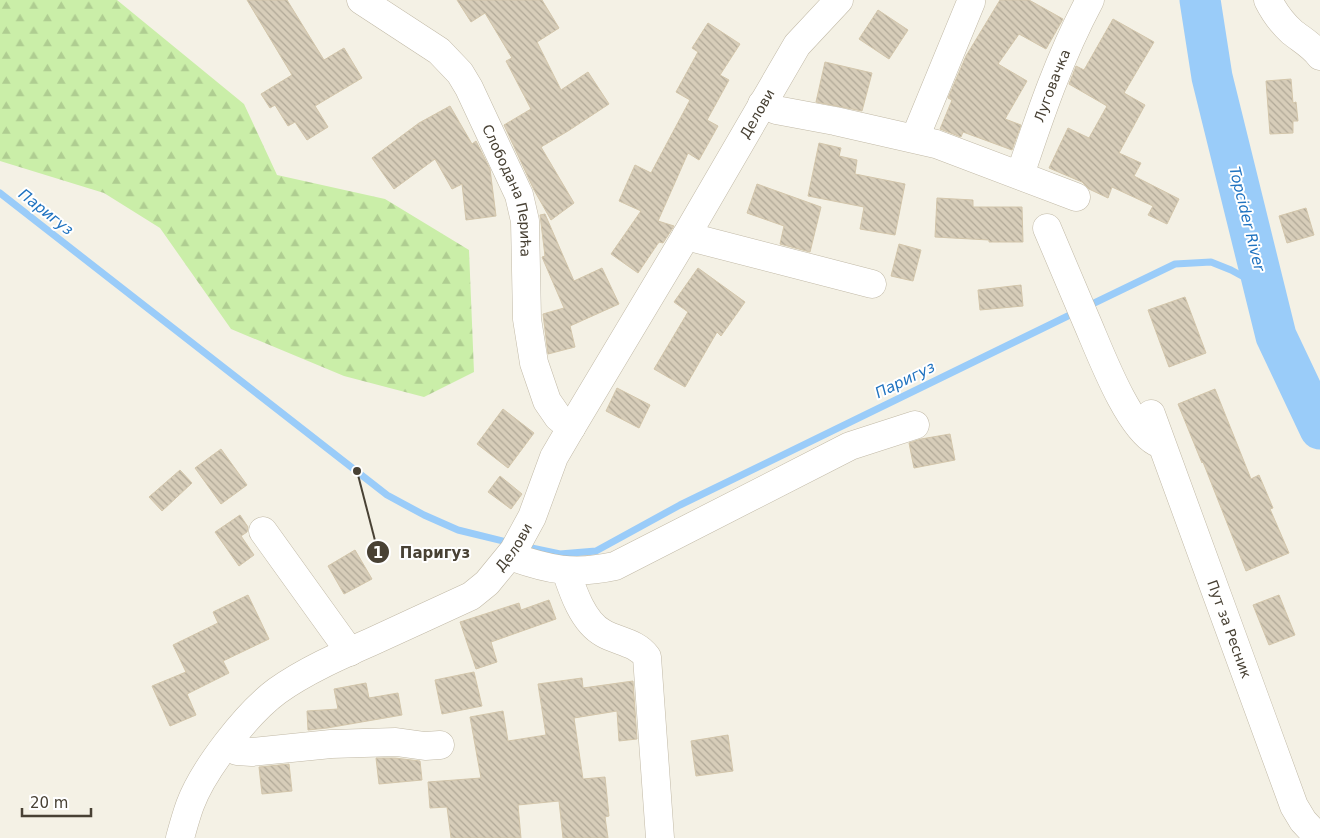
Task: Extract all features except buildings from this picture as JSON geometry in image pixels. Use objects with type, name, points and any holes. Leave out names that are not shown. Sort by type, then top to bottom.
[{"type":"street","name":"Слободана Перића","points":[[361,0],[439,51],[460,73],[478,104],[512,179],[524,211],[527,319],[534,363],[547,401],[558,417],[571,428]]},
{"type":"street","name":"Делови","points":[[180,838],[190,805],[199,786],[226,746],[252,714],[276,692],[304,675],[350,652],[471,596],[487,583],[512,553],[532,517],[554,457],[686,236],[796,45],[839,0]]},
{"type":"street","name":"Луговачка","points":[[1020,174],[1052,80],[1069,40],[1090,0]]},
{"type":"street","points":[[1268,0],[1276,15],[1290,30],[1316,50],[1320,56]]},
{"type":"street","points":[[916,138],[971,2]]},
{"type":"street","points":[[762,104],[776,110],[916,138],[961,152],[1076,197]]},
{"type":"street","points":[[1047,228],[1104,363],[1126,407],[1148,438],[1162,446]]},
{"type":"street","points":[[686,236],[872,284]]},
{"type":"street","name":"Пут за Ресник","points":[[1151,414],[1294,806],[1319,838]]},
{"type":"street","points":[[512,553],[533,564],[566,571],[593,571],[615,566],[836,452],[881,435],[915,425]]},
{"type":"street","points":[[263,531],[350,652]]},
{"type":"street","points":[[566,571],[577,600],[594,626],[604,633],[640,648],[647,657],[660,838]]},
{"type":"street","points":[[226,746],[237,751],[252,752],[331,744],[396,742],[425,746],[440,745]]},
{"type":"green space","points":[[0,0],[117,0],[244,104],[277,175],[385,199],[469,250],[474,372],[424,397],[344,376],[231,329],[160,228],[104,193],[0,161]]},
{"type":"waterway","name":"Topcider River","points":[[1200,0],[1212,77],[1276,336],[1320,429]]},
{"type":"waterway","name":"Паригуз","points":[[0,193],[387,495],[424,515],[458,530],[511,543]]},
{"type":"waterway","name":"Паригуз","points":[[1086,307],[1175,264],[1211,262],[1231,270],[1264,288]]},
{"type":"waterway","name":"Паригуз","points":[[522,546],[560,554],[596,551],[680,505],[1076,312]]},
{"type":"place","name":"Паригуз","points":[[357,471]]}]
